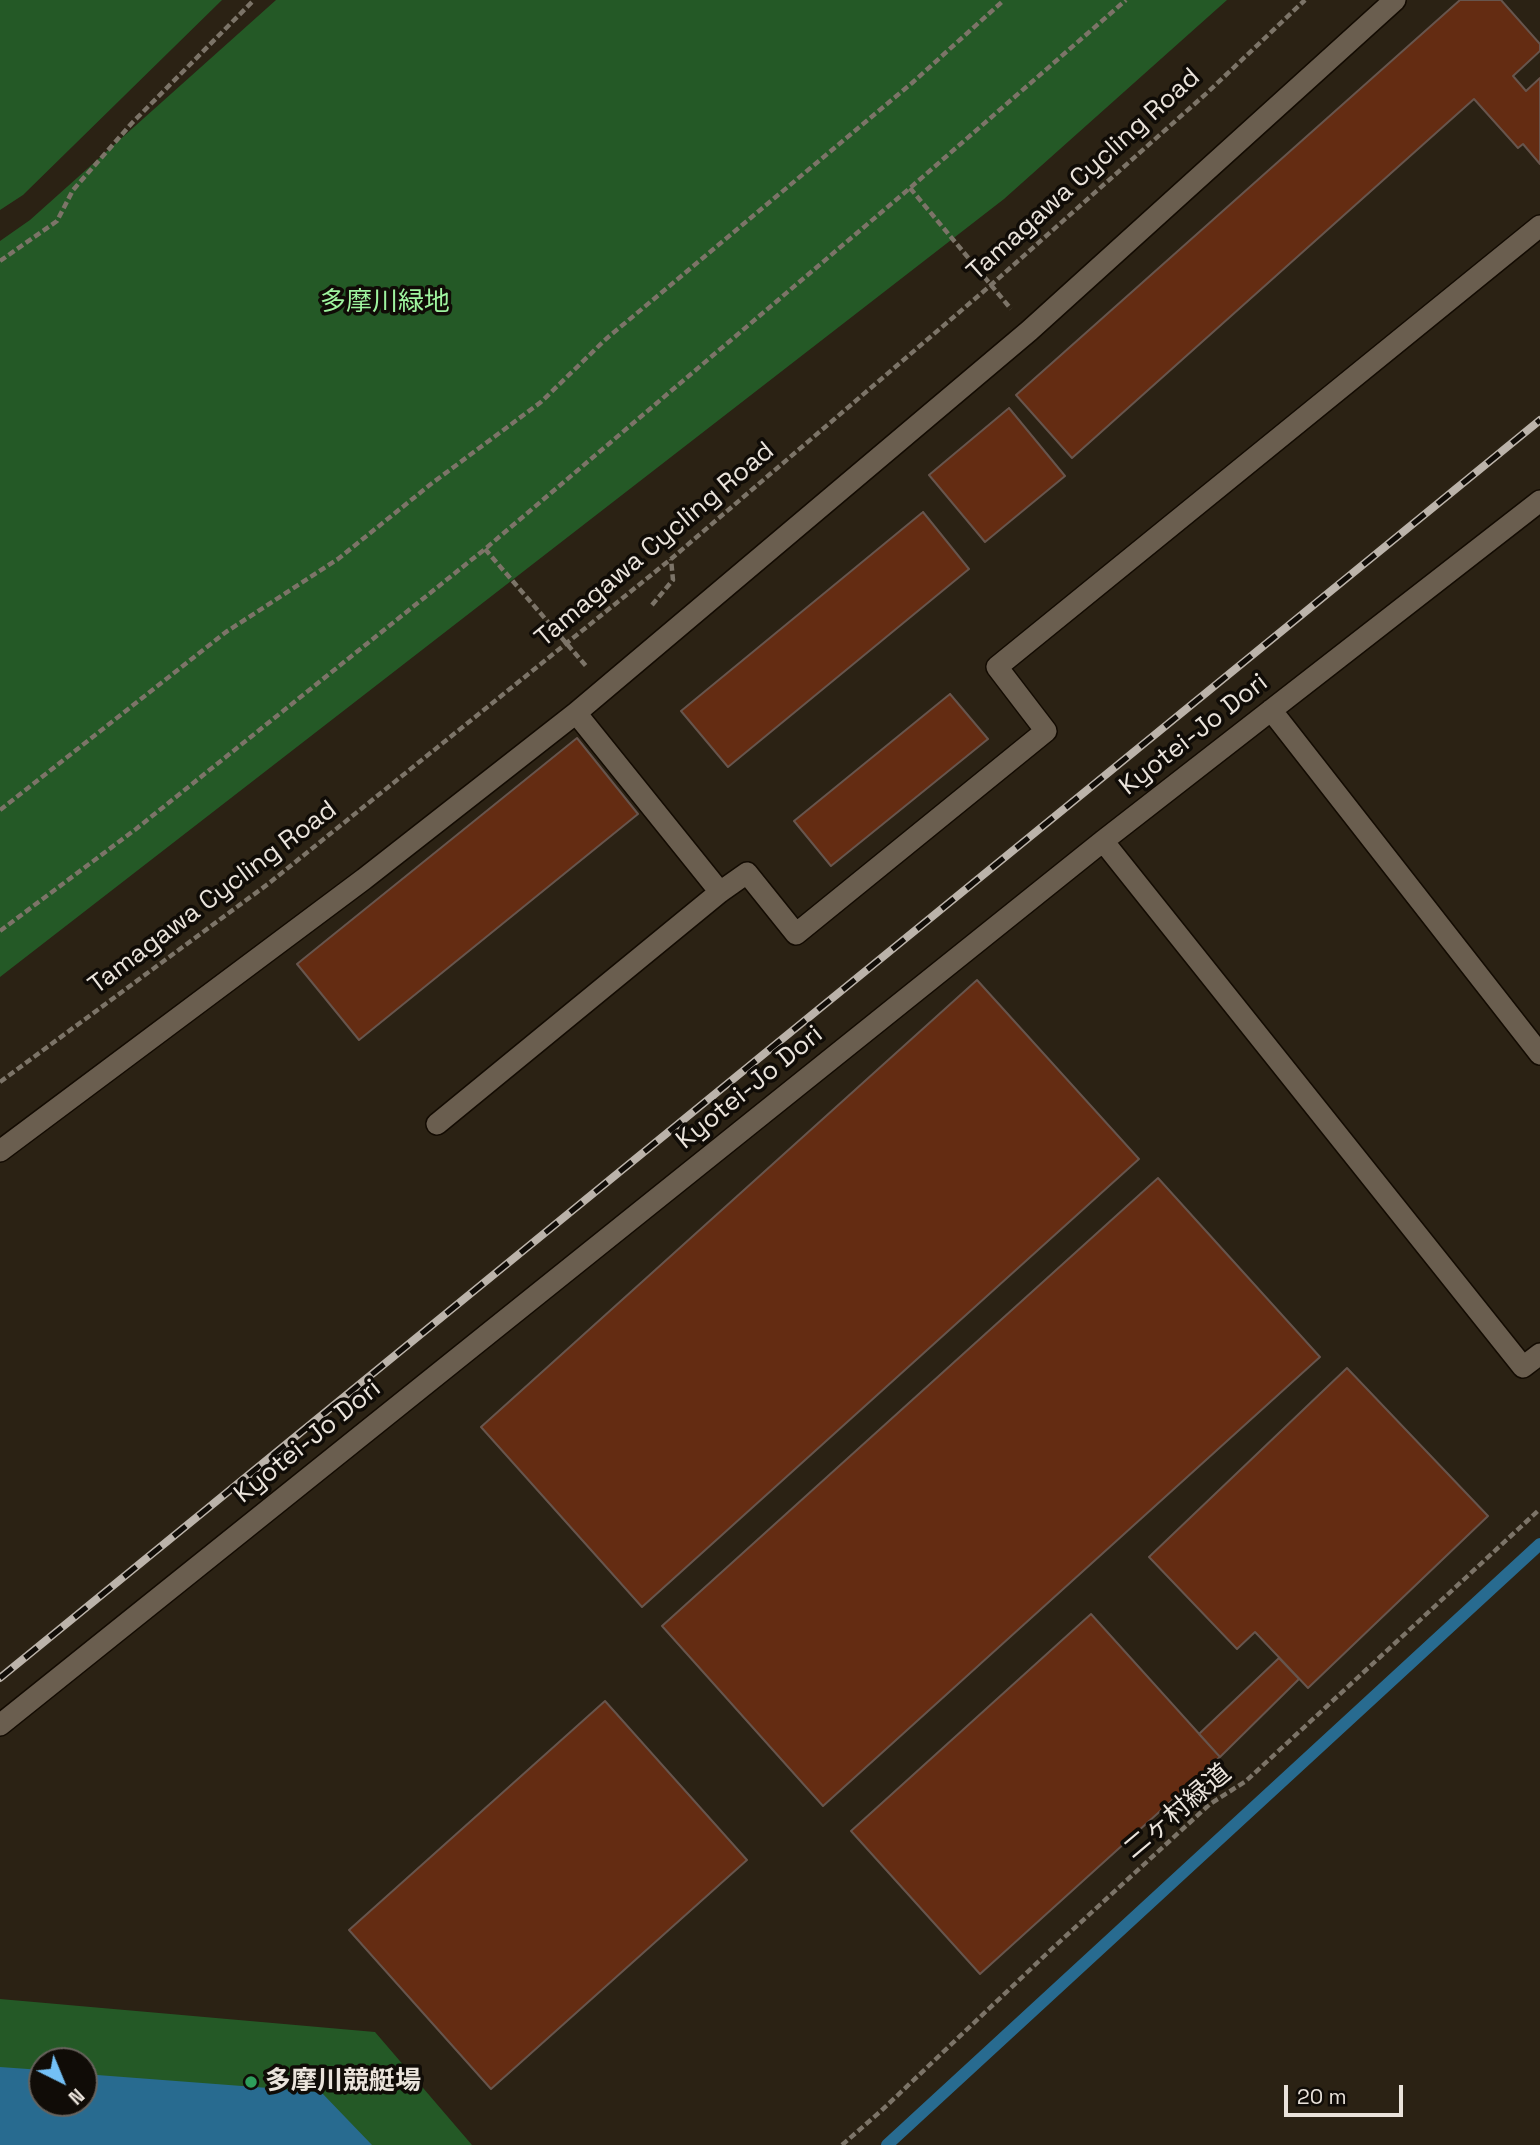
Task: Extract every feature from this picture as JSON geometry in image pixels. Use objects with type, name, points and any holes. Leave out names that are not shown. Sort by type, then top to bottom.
[{"type":"street","points":[[0,1152],[364,879],[576,713],[1029,331],[1395,0]]},
{"type":"street","points":[[437,1124],[720,892],[747,873],[796,934],[916,837],[1046,731],[997,667],[1540,226]]},
{"type":"street","name":"Kyotei-Jo Dori","points":[[0,1725],[1103,841],[1540,501]]},
{"type":"street","points":[[1271,710],[1540,1054]]},
{"type":"street","points":[[576,713],[720,892]]},
{"type":"street","points":[[1103,841],[1523,1367],[1540,1354]]},
{"type":"path","points":[[0,261],[57,221],[73,190],[132,122],[254,0]]},
{"type":"path","points":[[0,810],[226,632],[338,559],[431,484],[541,402],[606,339],[912,83],[1004,0]]},
{"type":"path","points":[[0,931],[146,821],[485,549],[910,188],[1126,0]]},
{"type":"path","name":"Tamagawa Cycling Road","points":[[0,1082],[268,884],[567,645],[991,285],[1208,92],[1305,0]]},
{"type":"path","points":[[910,188],[1029,331]]},
{"type":"path","points":[[485,549],[567,645]]},
{"type":"path","name":"二ヶ村緑道","points":[[842,2145],[1210,1804],[1246,1781],[1540,1509]]},
{"type":"green space","points":[[0,0],[222,0],[23,195],[0,210]]},
{"type":"green space","name":"多摩川緑地","points":[[276,0],[1227,0],[1004,199],[0,977],[0,241],[30,220]]},
{"type":"green space","name":"多摩川競艇場","points":[[0,1999],[375,2032],[472,2145],[0,2145]]},
{"type":"water","points":[[0,2067],[28,2069],[28,2117],[98,2117],[98,2075],[321,2092],[372,2145],[0,2145]]},
{"type":"building","points":[[1460,0],[1501,0],[1540,44],[1540,51],[1513,76],[1526,91],[1540,78],[1540,164],[1523,144],[1518,148],[1474,99],[1072,458],[1016,395]]},
{"type":"building","points":[[1009,408],[1065,476],[985,542],[929,475]]},
{"type":"building","points":[[923,512],[969,569],[728,767],[681,711]]},
{"type":"building","points":[[950,694],[988,739],[831,866],[794,821]]},
{"type":"building","points":[[577,738],[638,814],[359,1040],[297,964]]},
{"type":"building","points":[[977,980],[1139,1159],[642,1607],[481,1427]]},
{"type":"building","points":[[1158,1178],[1320,1357],[823,1806],[662,1626]]},
{"type":"building","points":[[1347,1368],[1488,1516],[1308,1688],[1255,1632],[1237,1649],[1149,1557]]},
{"type":"building","points":[[1091,1614],[1220,1757],[980,1974],[851,1831]]},
{"type":"building","points":[[1279,1658],[1299,1679],[1220,1757],[1199,1734]]},
{"type":"building","points":[[605,1701],[747,1860],[491,2089],[349,1930]]},
{"type":"waterway","points":[[887,2145],[1540,1544]]},
{"type":"railway","points":[[0,1678],[1540,420]]},
{"type":"place","name":"多摩川競艇場","points":[[251,2082]]}]
